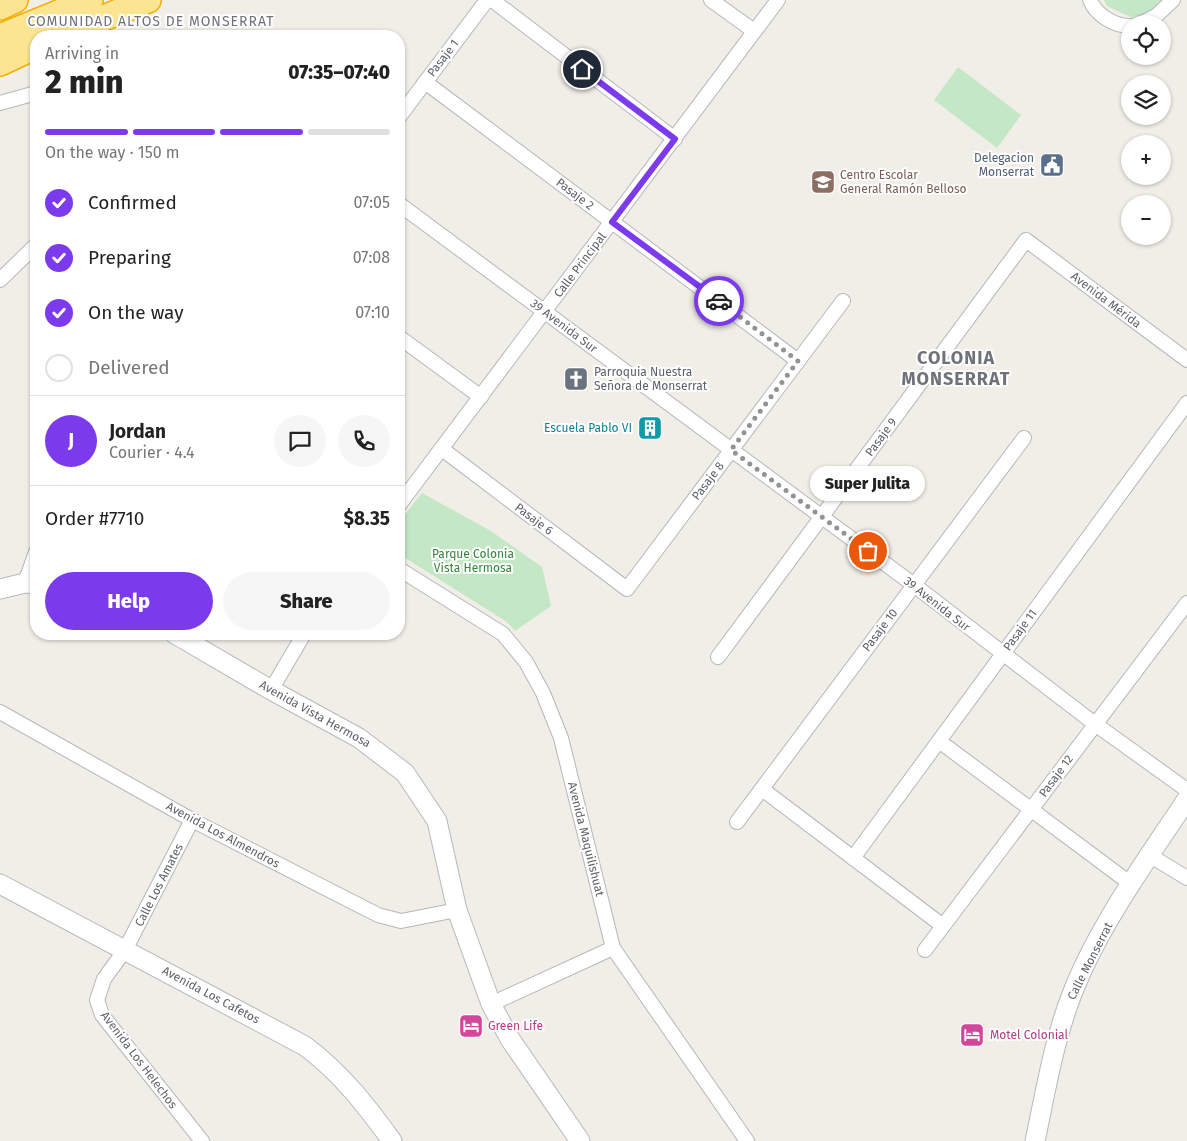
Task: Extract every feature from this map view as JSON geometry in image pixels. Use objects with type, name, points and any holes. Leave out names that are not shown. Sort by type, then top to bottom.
[{"type":"highway","points":[[0,7],[15,0]]},
{"type":"highway","points":[[0,37],[90,0]]},
{"type":"highway","points":[[74,30],[148,0]]},
{"type":"highway","points":[[0,63],[30,49]]},
{"type":"street","name":"Pasaje 1","points":[[405,109],[487,0]]},
{"type":"street","points":[[492,0],[675,139]]},
{"type":"street","points":[[711,0],[754,31]]},
{"type":"street","name":"Calle Principal","points":[[405,497],[778,0]]},
{"type":"street","points":[[1090,0],[1097,10],[1112,22],[1121,24]]},
{"type":"street","points":[[1157,15],[1173,0]]},
{"type":"street","name":"Pasaje 2","points":[[425,82],[798,361]]},
{"type":"street","points":[[0,103],[30,95]]},
{"type":"street","name":"39 Avenida Sur","points":[[405,208],[914,585],[1002,655],[1187,790]]},
{"type":"street","name":"Avenida Mérida","points":[[1026,240],[1187,360]]},
{"type":"street","name":"Pasaje 9","points":[[718,657],[1026,240]]},
{"type":"street","points":[[0,280],[30,251]]},
{"type":"street","name":"Pasaje 8","points":[[627,589],[843,301]]},
{"type":"street","points":[[405,341],[480,397]]},
{"type":"street","name":"Pasaje 11","points":[[853,858],[1187,403]]},
{"type":"street","name":"Pasaje 10","points":[[737,822],[1024,438]]},
{"type":"street","name":"Pasaje 6","points":[[442,448],[627,589]]},
{"type":"street","name":"Avenida Maquilishuat","points":[[405,573],[503,634],[526,662],[543,693],[561,738],[613,948],[747,1141]]},
{"type":"street","points":[[0,589],[30,583]]},
{"type":"street","name":"Pasaje 12","points":[[925,950],[1187,602]]},
{"type":"street","name":"Avenida Vista Hermosa","points":[[185,640],[359,738],[405,773],[437,821],[457,910],[490,1004],[510,1039],[580,1141]]},
{"type":"street","points":[[271,690],[300,640]]},
{"type":"street","name":"Avenida Los Almendros","points":[[0,712],[192,820],[364,909],[388,919],[401,921],[457,910]]},
{"type":"street","points":[[939,741],[1130,884]]},
{"type":"street","points":[[762,789],[943,926]]},
{"type":"street","name":"Calle Monserrat","points":[[1035,1141],[1054,1052],[1074,989],[1130,884],[1187,799]]},
{"type":"street","name":"Calle Los Amates","points":[[125,950],[192,820]]},
{"type":"street","points":[[1149,855],[1187,878]]},
{"type":"street","name":"Avenida Los Cafetos","points":[[0,884],[305,1046],[354,1089],[392,1141]]},
{"type":"street","points":[[490,1004],[613,948]]},
{"type":"street","name":"Avenida Los Helechos","points":[[125,950],[99,989],[97,1000],[102,1015],[202,1141]]},
{"type":"green space","points":[[1104,0],[1165,0],[1163,4],[1142,15],[1126,15],[1107,6]]},
{"type":"green space","points":[[958,67],[1021,115],[997,148],[934,100]]},
{"type":"green space","name":"Parque Colonia Vista Hermosa","points":[[422,493],[491,531],[542,567],[551,606],[515,631],[507,622],[405,558],[405,514]]},
{"type":"way so far","points":[[719,301],[798,361],[731,450],[868,551]]},
{"type":"place","name":"Delegacion Monserrat","points":[[1052,165]]},
{"type":"place","name":"Centro Escolar General Ramón Belloso","points":[[823,182]]},
{"type":"place","name":"Parroquia Nuestra Señora de Monserrat","points":[[576,379]]},
{"type":"place","name":"Escuela Pablo VI","points":[[650,428]]},
{"type":"place","name":"Super Julita","points":[[868,551]]},
{"type":"place","name":"Green Life","points":[[471,1026]]},
{"type":"place","name":"Motel Colonial","points":[[972,1035]]},
{"type":"district","name":"COMUNIDAD ALTOS DE MONSERRAT","points":[[151,21]]},
{"type":"district","name":"COLONIA MONSERRAT","points":[[956,368]]},
{"type":"route","points":[[582,69],[675,139],[612,222],[719,301]]}]
